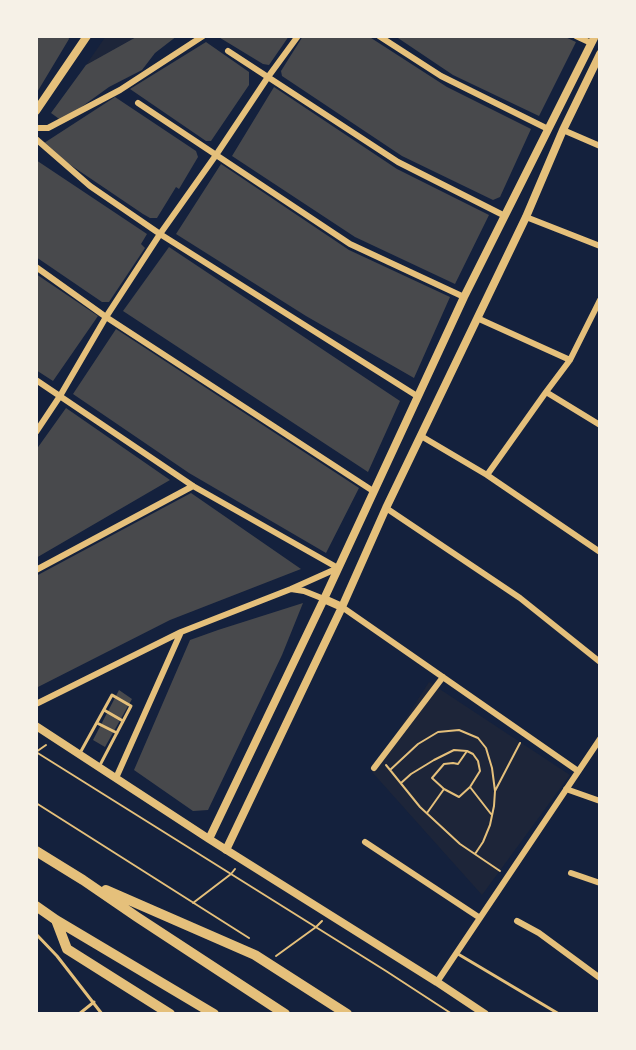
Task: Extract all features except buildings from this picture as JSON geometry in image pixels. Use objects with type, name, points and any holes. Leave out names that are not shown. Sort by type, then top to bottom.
[{"type":"highway","points":[[36,851],[285,1014]]},
{"type":"highway","points":[[83,880],[255,955],[347,1014]]},
{"type":"highway","points":[[36,906],[214,1014]]},
{"type":"highway","points":[[56,920],[67,949],[170,1014]]},
{"type":"street","points":[[36,111],[87,36]]},
{"type":"street","points":[[36,128],[48,128],[120,90],[203,36]]},
{"type":"street","points":[[36,432],[160,234],[297,36]]},
{"type":"street","points":[[379,36],[441,76],[548,129]]},
{"type":"street","points":[[209,839],[324,599],[464,297],[593,40],[576,36]]},
{"type":"street","points":[[228,51],[398,162],[505,216]]},
{"type":"street","points":[[226,850],[342,607],[386,508],[526,217],[563,130],[600,54]]},
{"type":"street","points":[[138,103],[350,244],[464,297]]},
{"type":"street","points":[[563,130],[600,146]]},
{"type":"street","points":[[36,139],[90,186],[160,234],[417,396]]},
{"type":"street","points":[[526,217],[600,246]]},
{"type":"street","points":[[36,267],[106,317],[373,491]]},
{"type":"street","points":[[487,475],[570,360],[599,304]]},
{"type":"street","points":[[477,318],[570,360]]},
{"type":"street","points":[[36,380],[193,486],[338,568]]},
{"type":"street","points":[[546,392],[600,425]]},
{"type":"street","points":[[421,436],[487,475],[600,552]]},
{"type":"street","points":[[36,570],[193,486]]},
{"type":"street","points":[[386,508],[520,598],[600,662]]},
{"type":"street","points":[[36,704],[181,632],[338,568]]},
{"type":"street","points":[[291,589],[304,591],[342,607],[578,771]]},
{"type":"street","points":[[116,778],[181,632]]},
{"type":"street","points":[[374,768],[443,677]]},
{"type":"street","points":[[36,726],[485,1014]]},
{"type":"street","points":[[437,982],[600,739]]},
{"type":"street","points":[[566,789],[600,801]]},
{"type":"street","points":[[365,842],[480,918]]},
{"type":"street","points":[[571,873],[600,883]]},
{"type":"street","points":[[517,921],[539,933],[600,978]]},
{"type":"lane","points":[[79,755],[112,695],[131,706],[99,767]]},
{"type":"lane","points":[[104,710],[123,721]]},
{"type":"lane","points":[[97,723],[117,733]]},
{"type":"lane","points":[[36,934],[57,956],[102,1014]]},
{"type":"lane","points":[[456,953],[559,1014]]},
{"type":"lane","points":[[79,1014],[94,1002]]},
{"type":"path","points":[[390,770],[418,744],[438,732],[459,730],[478,738],[486,748],[495,791],[492,815],[483,842],[475,854]]},
{"type":"path","points":[[495,791],[525,734]]},
{"type":"path","points":[[401,783],[411,774],[444,754],[454,750],[467,751],[473,754],[478,761],[480,771],[470,787],[459,797],[444,789],[432,778],[444,764],[458,765],[467,751]]},
{"type":"path","points":[[36,752],[452,1014]]},
{"type":"path","points":[[381,758],[420,807],[460,844],[508,876]]},
{"type":"path","points":[[470,787],[492,815]]},
{"type":"path","points":[[427,813],[444,789]]},
{"type":"path","points":[[36,803],[249,939]]},
{"type":"path","points":[[193,903],[231,874],[243,860]]},
{"type":"path","points":[[277,956],[316,927],[329,914]]},
{"type":"shaded area","points":[[106,36],[138,36],[86,65]]},
{"type":"shaded area","points":[[429,682],[570,775],[482,895],[372,772]]}]
